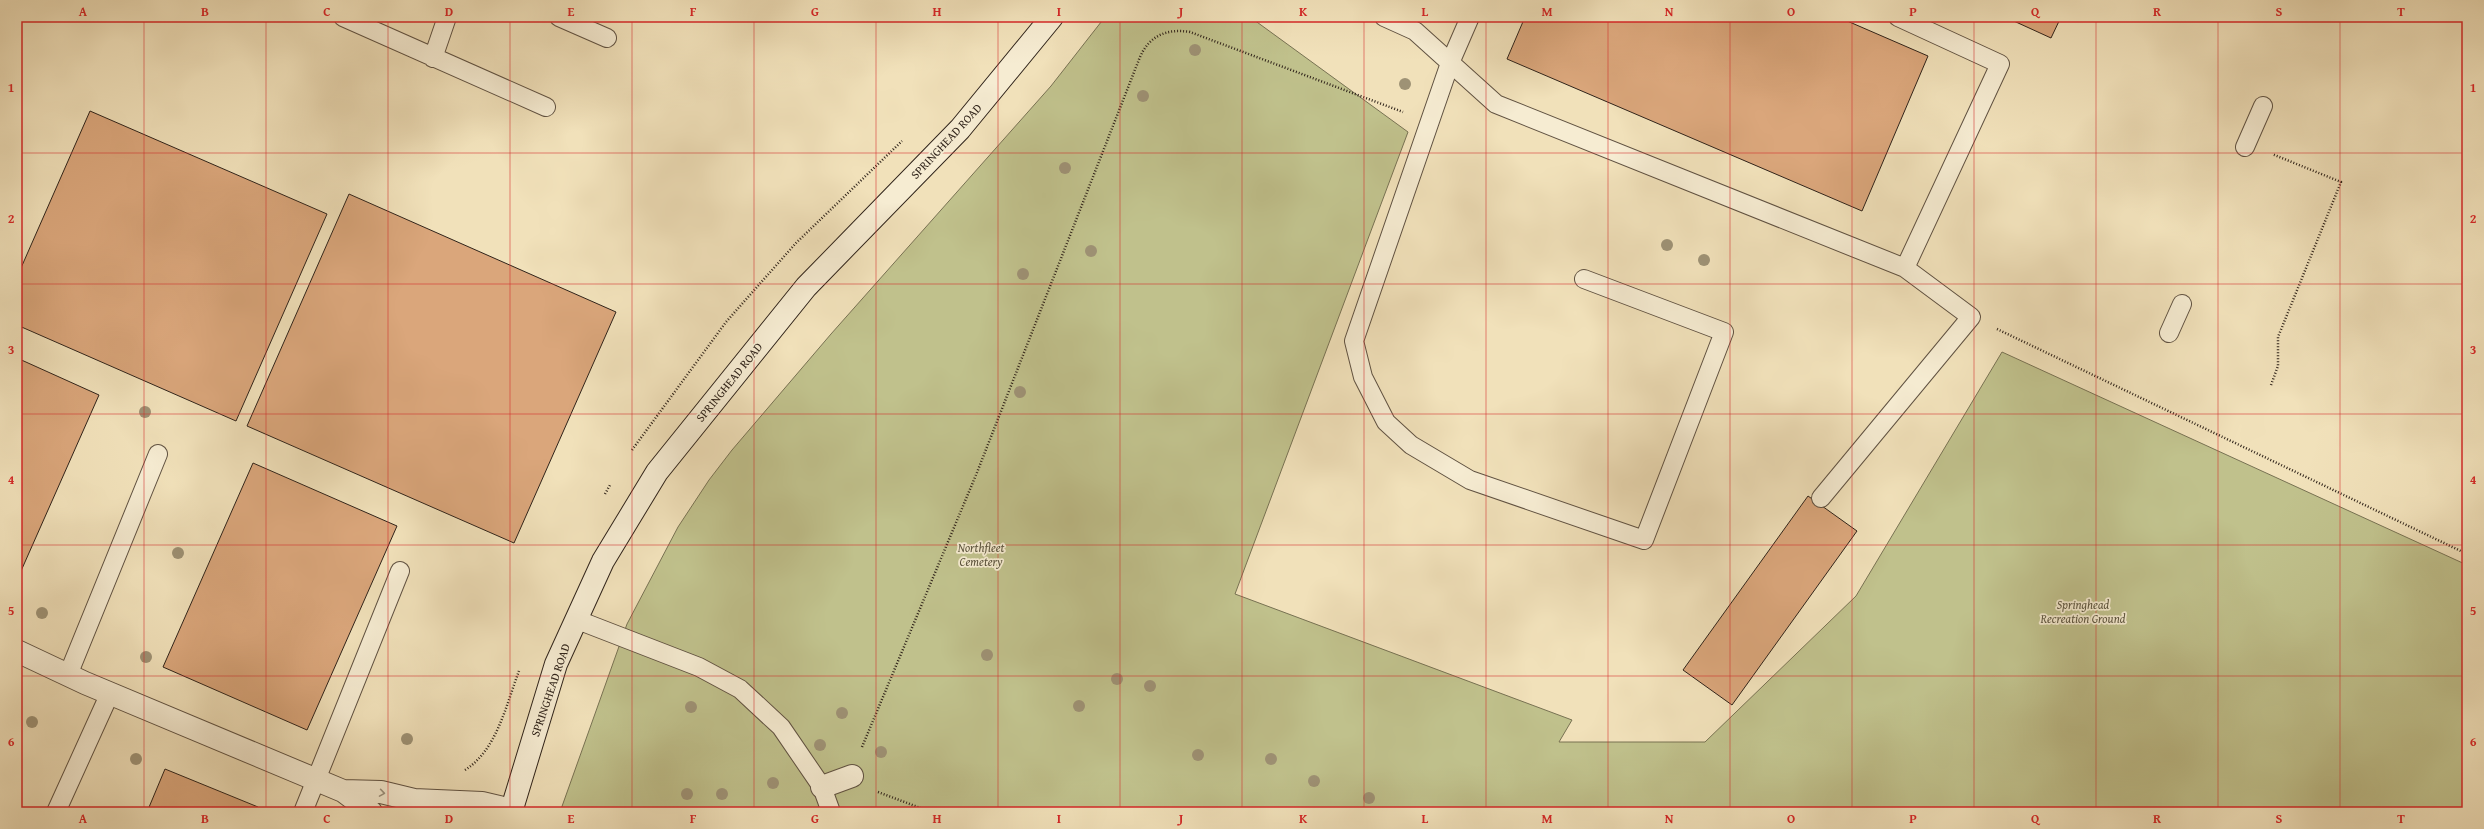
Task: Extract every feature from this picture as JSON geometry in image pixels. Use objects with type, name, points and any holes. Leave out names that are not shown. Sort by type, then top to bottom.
[{"type":"main road","name":"SPRINGHEAD ROAD","points":[[511,811],[556,664],[575,619],[603,561],[662,466],[806,287],[960,129],[1052,17]]},
{"type":"main road","points":[[17,651],[68,675],[343,791],[371,812]]},
{"type":"main road","points":[[822,787],[852,776]]},
{"type":"main road","points":[[343,791],[381,792],[414,800],[482,803],[511,811]]},
{"type":"lane","points":[[343,17],[546,107]]},
{"type":"lane","points":[[433,58],[448,17]]},
{"type":"lane","points":[[559,17],[607,38]]},
{"type":"lane","points":[[1384,17],[1415,31],[1496,104],[1905,268],[1971,317],[1821,498]]},
{"type":"lane","points":[[1470,17],[1450,63],[1354,341],[1363,377],[1386,422],[1411,445],[1470,480],[1644,540],[1724,332],[1584,278]]},
{"type":"lane","points":[[1898,17],[2000,64],[1905,268]]},
{"type":"lane","points":[[2245,145],[2263,106]]},
{"type":"lane","points":[[2169,333],[2182,304]]},
{"type":"lane","points":[[68,675],[158,454]]},
{"type":"lane","points":[[303,812],[400,571]]},
{"type":"lane","points":[[575,619],[698,667],[740,689],[781,727],[822,787],[831,812]]},
{"type":"lane","points":[[56,812],[110,693]]},
{"type":"path","points":[[931,812],[862,785],[852,776],[851,773],[976,475],[1140,57],[1149,41],[1167,31],[1190,32],[1405,112]]},
{"type":"path","points":[[2245,145],[2341,182],[2278,337],[2278,366],[2271,385]]},
{"type":"path","points":[[1971,317],[2467,554]]},
{"type":"green space","name":"Northfleet Cemetery","points":[[1105,17],[1250,17],[1408,132],[1235,594],[1572,720],[1559,742],[1705,742],[1856,596],[2002,352],[2467,565],[2467,812],[560,812],[627,624],[678,527],[709,480],[732,450],[831,334],[1051,86]]},
{"type":"building","points":[[1525,17],[1838,17],[1928,56],[1862,211],[1507,59]]},
{"type":"building","points":[[2005,17],[2061,17],[2051,38]]},
{"type":"building","points":[[90,111],[327,214],[236,421],[17,325],[17,277]]},
{"type":"building","points":[[349,194],[616,312],[514,543],[247,426]]},
{"type":"building","points":[[17,358],[99,395],[17,580]]},
{"type":"building","points":[[253,463],[397,526],[307,730],[163,667]]},
{"type":"building","points":[[1808,496],[1857,531],[1732,705],[1683,670]]},
{"type":"building","points":[[165,769],[258,807],[256,812],[147,812]]},
{"type":"park label","name":"Springhead Recreation Ground","points":[[2083,611]]}]
